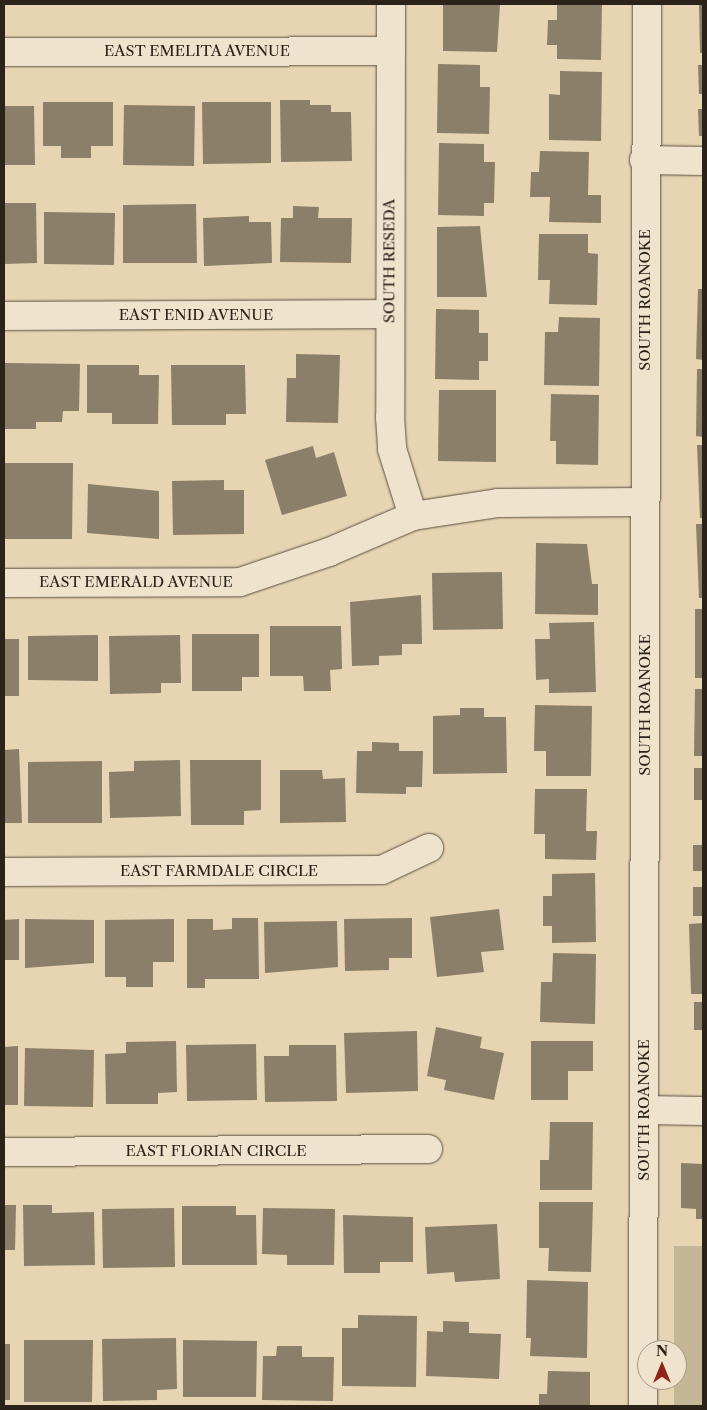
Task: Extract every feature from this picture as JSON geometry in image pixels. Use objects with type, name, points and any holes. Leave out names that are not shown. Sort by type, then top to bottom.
[{"type":"street","name":"SOUTH RESEDA","points":[[391,4],[388,314],[392,449],[413,516]]},
{"type":"street","name":"SOUTH ROANOKE","points":[[643,1406],[644,160],[647,4]]},
{"type":"street","name":"EAST EMELITA AVENUE","points":[[4,52],[390,51]]},
{"type":"street","points":[[644,160],[703,161]]},
{"type":"street","name":"EAST ENID AVENUE","points":[[4,316],[388,314]]},
{"type":"street","name":"EAST EMERALD AVENUE","points":[[4,583],[240,582],[329,552],[413,516],[498,503],[645,502]]},
{"type":"street","name":"EAST FARMDALE CIRCLE","points":[[4,872],[382,870],[429,848]]},
{"type":"street","points":[[644,1110],[703,1111]]},
{"type":"street","name":"EAST FLORIAN CIRCLE","points":[[4,1152],[428,1149]]},
{"type":"shaded area","points":[[674,1246],[703,1246],[703,1406],[674,1406],[674,1390],[687,1390],[687,1340],[674,1340]]},
{"type":"building","points":[[443,4],[500,4],[497,52],[443,51]]},
{"type":"building","points":[[557,4],[602,4],[601,60],[557,59],[557,45],[547,45],[548,20],[557,20]]},
{"type":"building","points":[[699,4],[703,4],[703,53],[700,53]]},
{"type":"building","points":[[438,64],[480,65],[480,87],[490,87],[489,134],[437,133]]},
{"type":"building","points":[[698,65],[703,65],[703,94],[699,94]]},
{"type":"building","points":[[560,71],[602,72],[601,141],[549,140],[549,94],[560,95]]},
{"type":"building","points":[[280,100],[310,100],[310,105],[331,105],[331,112],[351,112],[352,161],[281,162]]},
{"type":"building","points":[[43,102],[113,102],[113,146],[91,146],[91,158],[61,158],[61,146],[43,146]]},
{"type":"building","points":[[202,102],[271,102],[271,163],[203,164]]},
{"type":"building","points":[[124,105],[195,106],[194,166],[123,165]]},
{"type":"building","points":[[4,106],[34,106],[35,165],[4,165]]},
{"type":"building","points":[[698,109],[703,109],[703,136],[699,136]]},
{"type":"building","points":[[439,143],[484,144],[484,162],[495,162],[494,203],[484,203],[484,216],[438,215]]},
{"type":"building","points":[[540,151],[589,152],[588,195],[601,195],[601,223],[549,222],[550,197],[530,197],[531,172],[539,172]]},
{"type":"building","points":[[4,203],[36,203],[37,263],[4,264]]},
{"type":"building","points":[[196,204],[197,263],[123,263],[123,205]]},
{"type":"building","points":[[293,206],[319,207],[318,218],[352,218],[351,263],[280,262],[281,218],[293,218]]},
{"type":"building","points":[[44,212],[115,213],[114,265],[44,264]]},
{"type":"building","points":[[249,216],[249,222],[271,222],[272,263],[204,266],[203,218]]},
{"type":"building","points":[[480,226],[487,297],[437,297],[437,227]]},
{"type":"building","points":[[539,234],[588,234],[588,253],[598,254],[597,305],[549,304],[550,280],[538,280]]},
{"type":"building","points":[[698,289],[703,289],[703,360],[696,359]]},
{"type":"building","points":[[436,309],[479,310],[479,333],[488,333],[488,361],[479,361],[479,380],[435,379]]},
{"type":"building","points":[[559,317],[600,318],[599,386],[544,385],[545,332],[558,332]]},
{"type":"building","points":[[296,354],[340,355],[338,423],[286,422],[287,378],[296,378]]},
{"type":"building","points":[[5,363],[80,364],[79,411],[63,411],[62,422],[36,422],[36,429],[4,429]]},
{"type":"building","points":[[87,365],[139,365],[139,375],[159,375],[158,424],[112,424],[112,413],[87,413]]},
{"type":"building","points":[[171,365],[245,365],[246,414],[226,414],[226,425],[172,425]]},
{"type":"building","points":[[697,369],[703,369],[703,437],[696,436]]},
{"type":"building","points":[[439,390],[496,390],[496,462],[438,461]]},
{"type":"building","points":[[551,394],[599,395],[598,465],[556,464],[556,441],[550,441]]},
{"type":"building","points":[[697,445],[703,445],[703,518],[700,518]]},
{"type":"building","points":[[313,446],[316,458],[334,452],[347,496],[282,515],[265,460]]},
{"type":"building","points":[[4,463],[73,463],[72,539],[4,539]]},
{"type":"building","points":[[224,480],[224,490],[244,490],[244,534],[173,535],[172,481]]},
{"type":"building","points":[[88,484],[159,491],[159,539],[87,533]]},
{"type":"building","points":[[696,524],[703,524],[703,598],[699,598]]},
{"type":"building","points":[[536,543],[587,544],[592,584],[598,584],[598,615],[535,614]]},
{"type":"building","points":[[502,572],[503,629],[433,630],[432,573]]},
{"type":"building","points":[[421,595],[422,644],[402,644],[402,655],[379,656],[379,665],[352,666],[350,602]]},
{"type":"building","points":[[695,609],[703,609],[703,678],[695,678]]},
{"type":"building","points":[[594,622],[596,692],[549,693],[549,679],[536,680],[535,639],[550,639],[549,623]]},
{"type":"building","points":[[270,626],[341,626],[342,669],[330,670],[331,691],[304,691],[303,676],[270,676]]},
{"type":"building","points":[[192,634],[259,634],[259,677],[242,677],[242,691],[192,691]]},
{"type":"building","points":[[98,635],[98,681],[28,680],[28,636]]},
{"type":"building","points":[[180,635],[181,683],[161,683],[161,693],[110,694],[109,636]]},
{"type":"building","points":[[4,639],[19,639],[19,696],[4,696]]},
{"type":"building","points":[[695,689],[703,689],[703,756],[694,756]]},
{"type":"building","points":[[535,705],[592,706],[591,776],[546,776],[546,751],[534,751]]},
{"type":"building","points":[[460,708],[484,708],[484,717],[506,717],[507,773],[433,774],[433,716],[460,715]]},
{"type":"building","points":[[372,742],[399,743],[399,751],[423,751],[422,787],[406,787],[406,794],[356,793],[357,751],[372,751]]},
{"type":"building","points":[[19,749],[22,823],[4,823],[4,750]]},
{"type":"building","points":[[180,760],[181,816],[110,818],[109,772],[134,771],[134,761]]},
{"type":"building","points":[[190,760],[261,760],[261,810],[244,811],[244,825],[191,825]]},
{"type":"building","points":[[102,761],[102,823],[28,823],[28,762]]},
{"type":"building","points":[[694,768],[703,768],[703,800],[694,800]]},
{"type":"building","points":[[280,770],[322,770],[323,779],[345,778],[346,822],[280,823]]},
{"type":"building","points":[[535,789],[587,789],[586,831],[597,831],[596,860],[545,859],[545,834],[534,834]]},
{"type":"building","points":[[693,845],[703,845],[703,871],[693,871]]},
{"type":"building","points":[[595,873],[596,942],[552,943],[552,926],[543,926],[543,896],[552,896],[552,874]]},
{"type":"building","points":[[693,887],[703,887],[703,916],[693,916]]},
{"type":"building","points":[[499,909],[504,950],[481,952],[484,972],[437,977],[430,917]]},
{"type":"building","points":[[232,918],[258,918],[259,979],[205,979],[205,988],[187,988],[187,919],[213,919],[213,930],[232,929]]},
{"type":"building","points":[[412,918],[412,958],[389,958],[389,970],[345,971],[344,919]]},
{"type":"building","points":[[19,919],[19,960],[4,960],[4,920]]},
{"type":"building","points":[[25,919],[94,920],[94,963],[25,968]]},
{"type":"building","points":[[174,919],[174,962],[153,962],[153,987],[126,987],[126,977],[105,977],[105,920]]},
{"type":"building","points":[[337,921],[338,967],[265,973],[264,922]]},
{"type":"building","points":[[703,923],[703,994],[691,994],[689,924]]},
{"type":"building","points":[[553,953],[596,954],[595,1024],[540,1022],[541,982],[552,982]]},
{"type":"building","points":[[694,1002],[703,1002],[703,1030],[694,1030]]},
{"type":"building","points":[[436,1027],[482,1037],[480,1048],[504,1053],[494,1100],[444,1090],[446,1080],[427,1076]]},
{"type":"building","points":[[417,1031],[418,1091],[346,1093],[344,1033]]},
{"type":"building","points":[[176,1041],[177,1092],[158,1093],[158,1104],[106,1104],[105,1054],[126,1053],[126,1042]]},
{"type":"building","points":[[531,1041],[593,1041],[593,1071],[568,1071],[568,1100],[531,1100]]},
{"type":"building","points":[[256,1044],[257,1100],[187,1101],[186,1045]]},
{"type":"building","points":[[289,1045],[336,1045],[337,1101],[265,1102],[264,1056],[289,1056]]},
{"type":"building","points":[[18,1046],[18,1105],[4,1105],[4,1047]]},
{"type":"building","points":[[25,1048],[94,1050],[93,1107],[24,1106]]},
{"type":"building","points":[[550,1122],[593,1122],[592,1190],[540,1190],[540,1160],[549,1160]]},
{"type":"building","points":[[681,1163],[703,1164],[703,1219],[696,1219],[696,1209],[681,1208]]},
{"type":"building","points":[[539,1202],[593,1202],[591,1272],[548,1271],[549,1248],[539,1248]]},
{"type":"building","points":[[4,1205],[16,1205],[15,1250],[4,1250]]},
{"type":"building","points":[[23,1205],[52,1205],[52,1213],[94,1212],[95,1265],[24,1266]]},
{"type":"building","points":[[182,1206],[236,1206],[236,1215],[256,1215],[257,1265],[182,1265]]},
{"type":"building","points":[[174,1208],[175,1267],[103,1268],[102,1209]]},
{"type":"building","points":[[263,1208],[335,1209],[334,1265],[287,1265],[287,1255],[262,1254]]},
{"type":"building","points":[[343,1215],[413,1217],[413,1262],[380,1262],[380,1273],[344,1273]]},
{"type":"building","points":[[497,1224],[500,1279],[455,1282],[454,1272],[427,1274],[425,1227]]},
{"type":"building","points":[[527,1280],[588,1282],[587,1358],[530,1356],[531,1338],[526,1338]]},
{"type":"building","points":[[358,1315],[417,1316],[416,1387],[342,1386],[342,1328],[358,1328]]},
{"type":"building","points":[[443,1321],[469,1322],[469,1333],[501,1334],[499,1379],[426,1376],[427,1331],[443,1332]]},
{"type":"building","points":[[176,1338],[177,1389],[157,1390],[157,1400],[103,1401],[102,1339]]},
{"type":"building","points":[[24,1340],[93,1340],[92,1402],[24,1402]]},
{"type":"building","points":[[183,1340],[257,1341],[256,1397],[183,1397]]},
{"type":"building","points":[[4,1344],[10,1344],[10,1400],[4,1400]]},
{"type":"building","points":[[277,1346],[302,1346],[302,1357],[334,1357],[333,1401],[262,1400],[263,1356],[276,1356]]},
{"type":"building","points":[[548,1371],[590,1372],[590,1406],[539,1406],[539,1394],[547,1394]]}]
